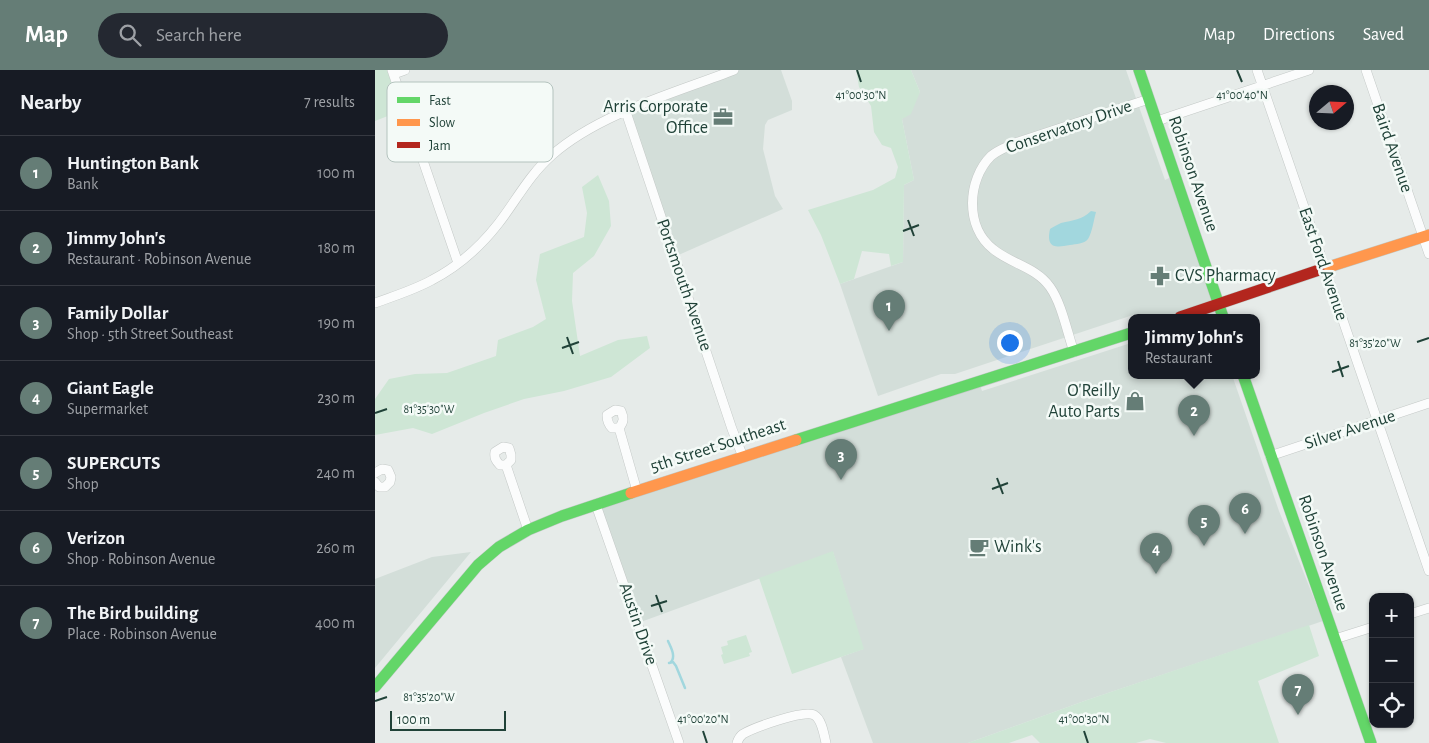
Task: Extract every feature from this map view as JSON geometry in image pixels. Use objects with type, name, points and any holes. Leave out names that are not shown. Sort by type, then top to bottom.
[{"type":"main road","name":"Robinson Avenue","points":[[1139,70],[1222,314]]},
{"type":"main road","points":[[1190,314],[1426,236]]},
{"type":"main road","name":"5th Street Southeast","points":[[375,687],[478,566],[499,547],[528,530],[596,504],[1128,334]]},
{"type":"main road","name":"Robinson Avenue","points":[[1244,379],[1371,743]]},
{"type":"street","points":[[393,72],[405,70]]},
{"type":"street","points":[[553,154],[589,130],[626,112],[734,70]]},
{"type":"street","name":"East Ford Avenue","points":[[1257,70],[1429,571]]},
{"type":"street","points":[[1157,121],[1309,70]]},
{"type":"street","name":"Baird Avenue","points":[[1366,70],[1426,236],[1429,254]]},
{"type":"street","name":"Conservatory Drive","points":[[1073,352],[1057,300],[1051,288],[1033,271],[993,249],[978,230],[974,218],[973,192],[983,167],[992,156],[1003,148],[1149,99]]},
{"type":"street","name":"Portsmouth Avenue","points":[[626,112],[743,457]]},
{"type":"street","points":[[424,162],[458,263]]},
{"type":"street","points":[[375,303],[432,280],[458,263],[489,234],[531,178],[546,162]]},
{"type":"street","name":"Silver Avenue","points":[[1270,456],[1429,404]]},
{"type":"street","points":[[619,428],[637,491]]},
{"type":"street","points":[[506,465],[528,530]]},
{"type":"street","points":[[375,473],[382,469],[388,470],[391,477],[390,482],[385,487],[379,487],[375,482]]},
{"type":"street","name":"Austin Drive","points":[[596,504],[679,741]]},
{"type":"street","points":[[1414,613],[1429,608]]},
{"type":"street","points":[[1335,639],[1369,628]]},
{"type":"street","points":[[737,743],[741,734],[788,717],[807,713],[815,715],[819,720],[826,743]]},
{"type":"street","points":[[669,743],[679,741]]},
{"type":"shaded area","points":[[734,70],[781,70],[792,101],[792,110],[768,120],[765,125],[763,149],[775,196],[783,209],[674,257],[626,112]]},
{"type":"shaded area","points":[[911,70],[1126,70],[1165,180],[1175,175],[1219,304],[1189,314],[1128,314],[1128,317],[955,374],[941,374],[878,396],[840,284],[903,262],[904,185],[914,180],[902,119],[920,92]]},
{"type":"shaded area","points":[[1128,344],[1128,379],[1233,379],[1279,511],[1323,621],[1087,700],[968,743],[873,743],[841,657],[863,649],[833,552],[638,623],[596,505],[979,382],[982,391]]},
{"type":"shaded area","points":[[471,552],[375,668],[375,579],[432,557]]},
{"type":"green space","points":[[375,70],[387,70],[392,82],[387,82],[387,116],[375,121]]},
{"type":"green space","points":[[856,70],[911,70],[920,92],[911,114],[902,119],[914,180],[904,185],[903,262],[891,266],[889,254],[862,251],[854,279],[840,284],[821,235],[808,210],[873,190],[895,178],[898,167],[891,148],[882,145],[874,132],[871,106],[859,87]]},
{"type":"green space","points":[[598,175],[609,201],[611,226],[594,256],[573,273],[572,301],[580,356],[618,340],[647,336],[650,348],[611,377],[564,391],[524,399],[432,434],[413,428],[375,435],[375,399],[389,379],[415,374],[447,373],[496,356],[498,340],[533,327],[546,319],[536,280],[540,254],[584,237],[587,213],[582,187]]},
{"type":"green space","points":[[833,551],[864,649],[792,674],[759,578]]},
{"type":"green space","points":[[1309,625],[1319,656],[1258,681],[1279,743],[1166,743],[1150,739],[1136,743],[1040,743],[1032,735],[1009,743],[968,743],[1087,700]]},
{"type":"green space","points":[[746,635],[752,652],[749,653],[750,656],[724,664],[721,647],[728,645],[727,641]]},
{"type":"water","points":[[1091,211],[1096,212],[1091,233],[1086,241],[1060,246],[1051,243],[1049,240],[1050,229],[1061,223],[1081,218]]},
{"type":"waterway","points":[[668,641],[673,655],[671,662]]},
{"type":"waterway","points":[[669,663],[673,662],[676,666],[685,688]]},
{"type":"traffic: fast","points":[[1139,70],[1222,314]]},
{"type":"traffic: fast","points":[[796,440],[1128,334]]},
{"type":"traffic: fast","points":[[1244,379],[1371,743]]},
{"type":"traffic: fast","points":[[375,687],[478,565],[499,547],[528,530],[562,516],[631,493]]},
{"type":"traffic: slow","points":[[1319,270],[1429,235]]},
{"type":"traffic: slow","points":[[631,493],[796,440]]},
{"type":"traffic: jam","points":[[1189,314],[1319,270]]},
{"type":"place","name":"Arris Corporate Office","points":[[723,117]]},
{"type":"place","name":"CVS Pharmacy","points":[[1160,276]]},
{"type":"place","name":"Huntington Bank","points":[[889,331]]},
{"type":"place","name":"O'Reilly Auto Parts","points":[[1135,401]]},
{"type":"place","name":"Jimmy John's","points":[[1194,436]]},
{"type":"place","name":"Family Dollar","points":[[841,480]]},
{"type":"place","name":"Verizon","points":[[1245,534]]},
{"type":"place","name":"SUPERCUTS","points":[[1204,546]]},
{"type":"place","name":"Wink's","points":[[979,547]]},
{"type":"place","name":"Giant Eagle","points":[[1156,574]]},
{"type":"place","name":"The Bird building","points":[[1298,715]]}]
